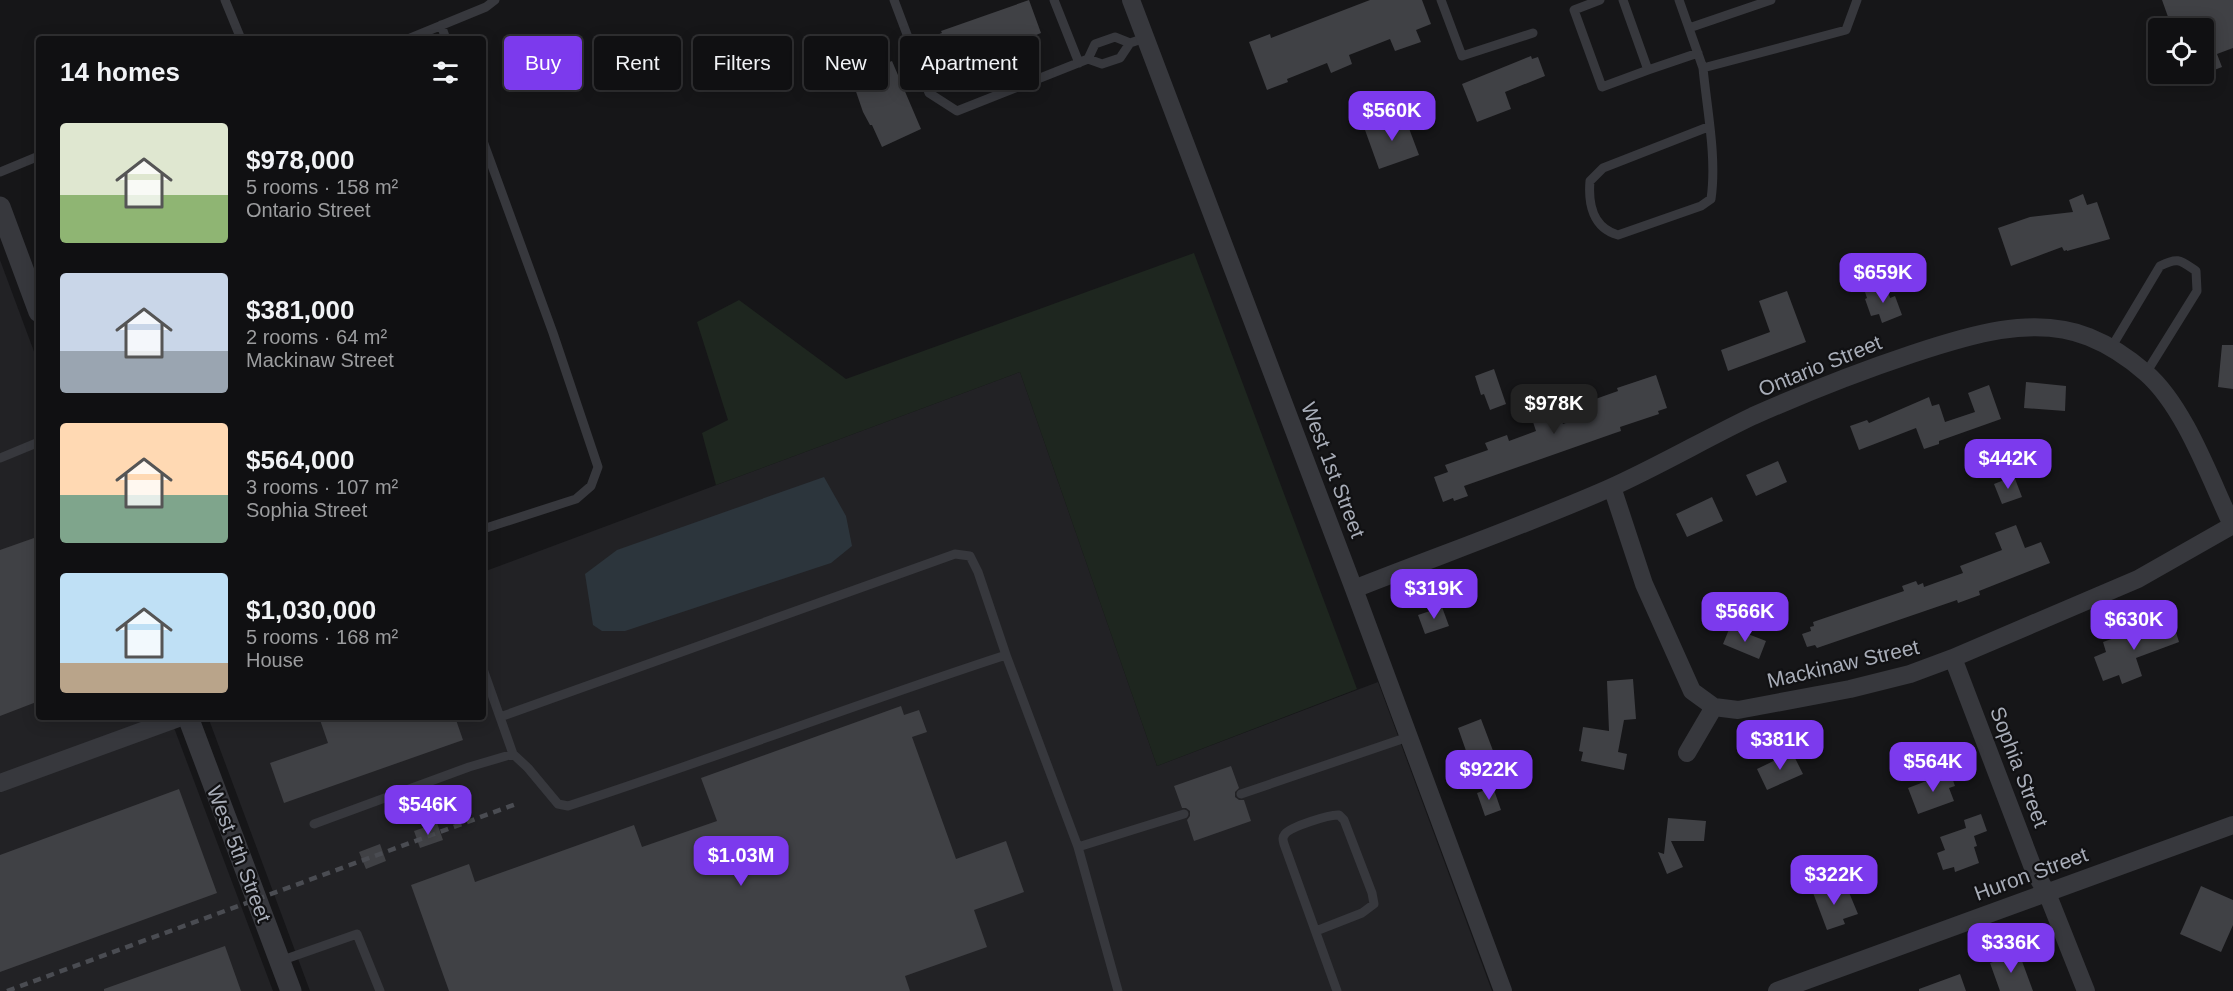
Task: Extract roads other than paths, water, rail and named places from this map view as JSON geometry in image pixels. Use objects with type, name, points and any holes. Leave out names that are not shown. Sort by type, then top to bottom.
[{"type":"street","name":"West 1st Street","points":[[1131,0],[1137,41],[1354,589],[1503,991]]},
{"type":"street","points":[[0,207],[36,304]]},
{"type":"street","name":"Ontario Street","points":[[1354,589],[1560,510],[1612,487],[1753,417],[1862,371],[1954,340],[1989,332],[2028,328],[2062,329],[2088,337],[2111,348],[2146,373],[2163,391],[2186,427],[2233,525]]},
{"type":"street","points":[[1612,487],[1644,584],[1666,637],[1692,691],[1714,708],[1687,753]]},
{"type":"street","name":"Mackinaw Street","points":[[1714,708],[1738,710],[1850,689],[1910,674],[2138,579],[2233,525]]},
{"type":"street","name":"Sophia Street","points":[[1953,658],[2036,873],[2047,893],[2085,991]]},
{"type":"street","points":[[0,783],[173,720]]},
{"type":"street","name":"West 5th Street","points":[[189,720],[291,991]]},
{"type":"street","name":"Huron Street","points":[[1777,991],[2233,825]]},
{"type":"lane","points":[[415,36],[486,7],[495,0]]},
{"type":"lane","points":[[894,0],[929,93],[957,111],[1084,61],[1102,64],[1120,58],[1137,41]]},
{"type":"lane","points":[[1054,0],[1084,61]]},
{"type":"lane","points":[[1441,0],[1462,56],[1533,33]]},
{"type":"lane","points":[[1600,0],[1574,10],[1602,87],[1698,53]]},
{"type":"lane","points":[[1623,0],[1648,70]]},
{"type":"lane","points":[[1679,0],[1703,68],[1713,182],[1711,199],[1701,207],[1618,235],[1605,231],[1598,222],[1588,199],[1590,181],[1603,168],[1708,127]]},
{"type":"lane","points":[[1689,28],[1771,0]]},
{"type":"lane","points":[[1703,68],[1845,30],[1857,0]]},
{"type":"lane","points":[[229,1],[240,36]]},
{"type":"lane","points":[[441,25],[445,36]]},
{"type":"lane","points":[[1084,61],[1095,44],[1101,41],[1115,37],[1137,41]]},
{"type":"lane","points":[[486,149],[554,333],[598,467],[591,486],[576,499],[486,528]]},
{"type":"lane","points":[[0,172],[36,157]]},
{"type":"lane","points":[[2111,348],[2160,266],[2172,260],[2182,261],[2196,271],[2197,291],[2146,373]]},
{"type":"lane","points":[[0,458],[36,443]]},
{"type":"lane","points":[[500,717],[955,554],[970,556],[978,572],[1006,655],[1078,846],[1118,991]]},
{"type":"lane","points":[[486,677],[513,754],[558,804],[568,806],[692,766],[921,683],[1006,655]]},
{"type":"lane","points":[[1241,794],[1408,737]]},
{"type":"lane","points":[[314,824],[469,766],[513,754]]},
{"type":"lane","points":[[1078,846],[1184,814]]},
{"type":"lane","points":[[1316,931],[1362,913],[1374,904],[1372,893],[1344,820],[1340,815],[1329,815],[1288,831],[1283,839],[1337,991]]},
{"type":"lane","points":[[280,961],[357,934],[380,991]]},
{"type":"railway","points":[[7,991],[516,804]]}]
